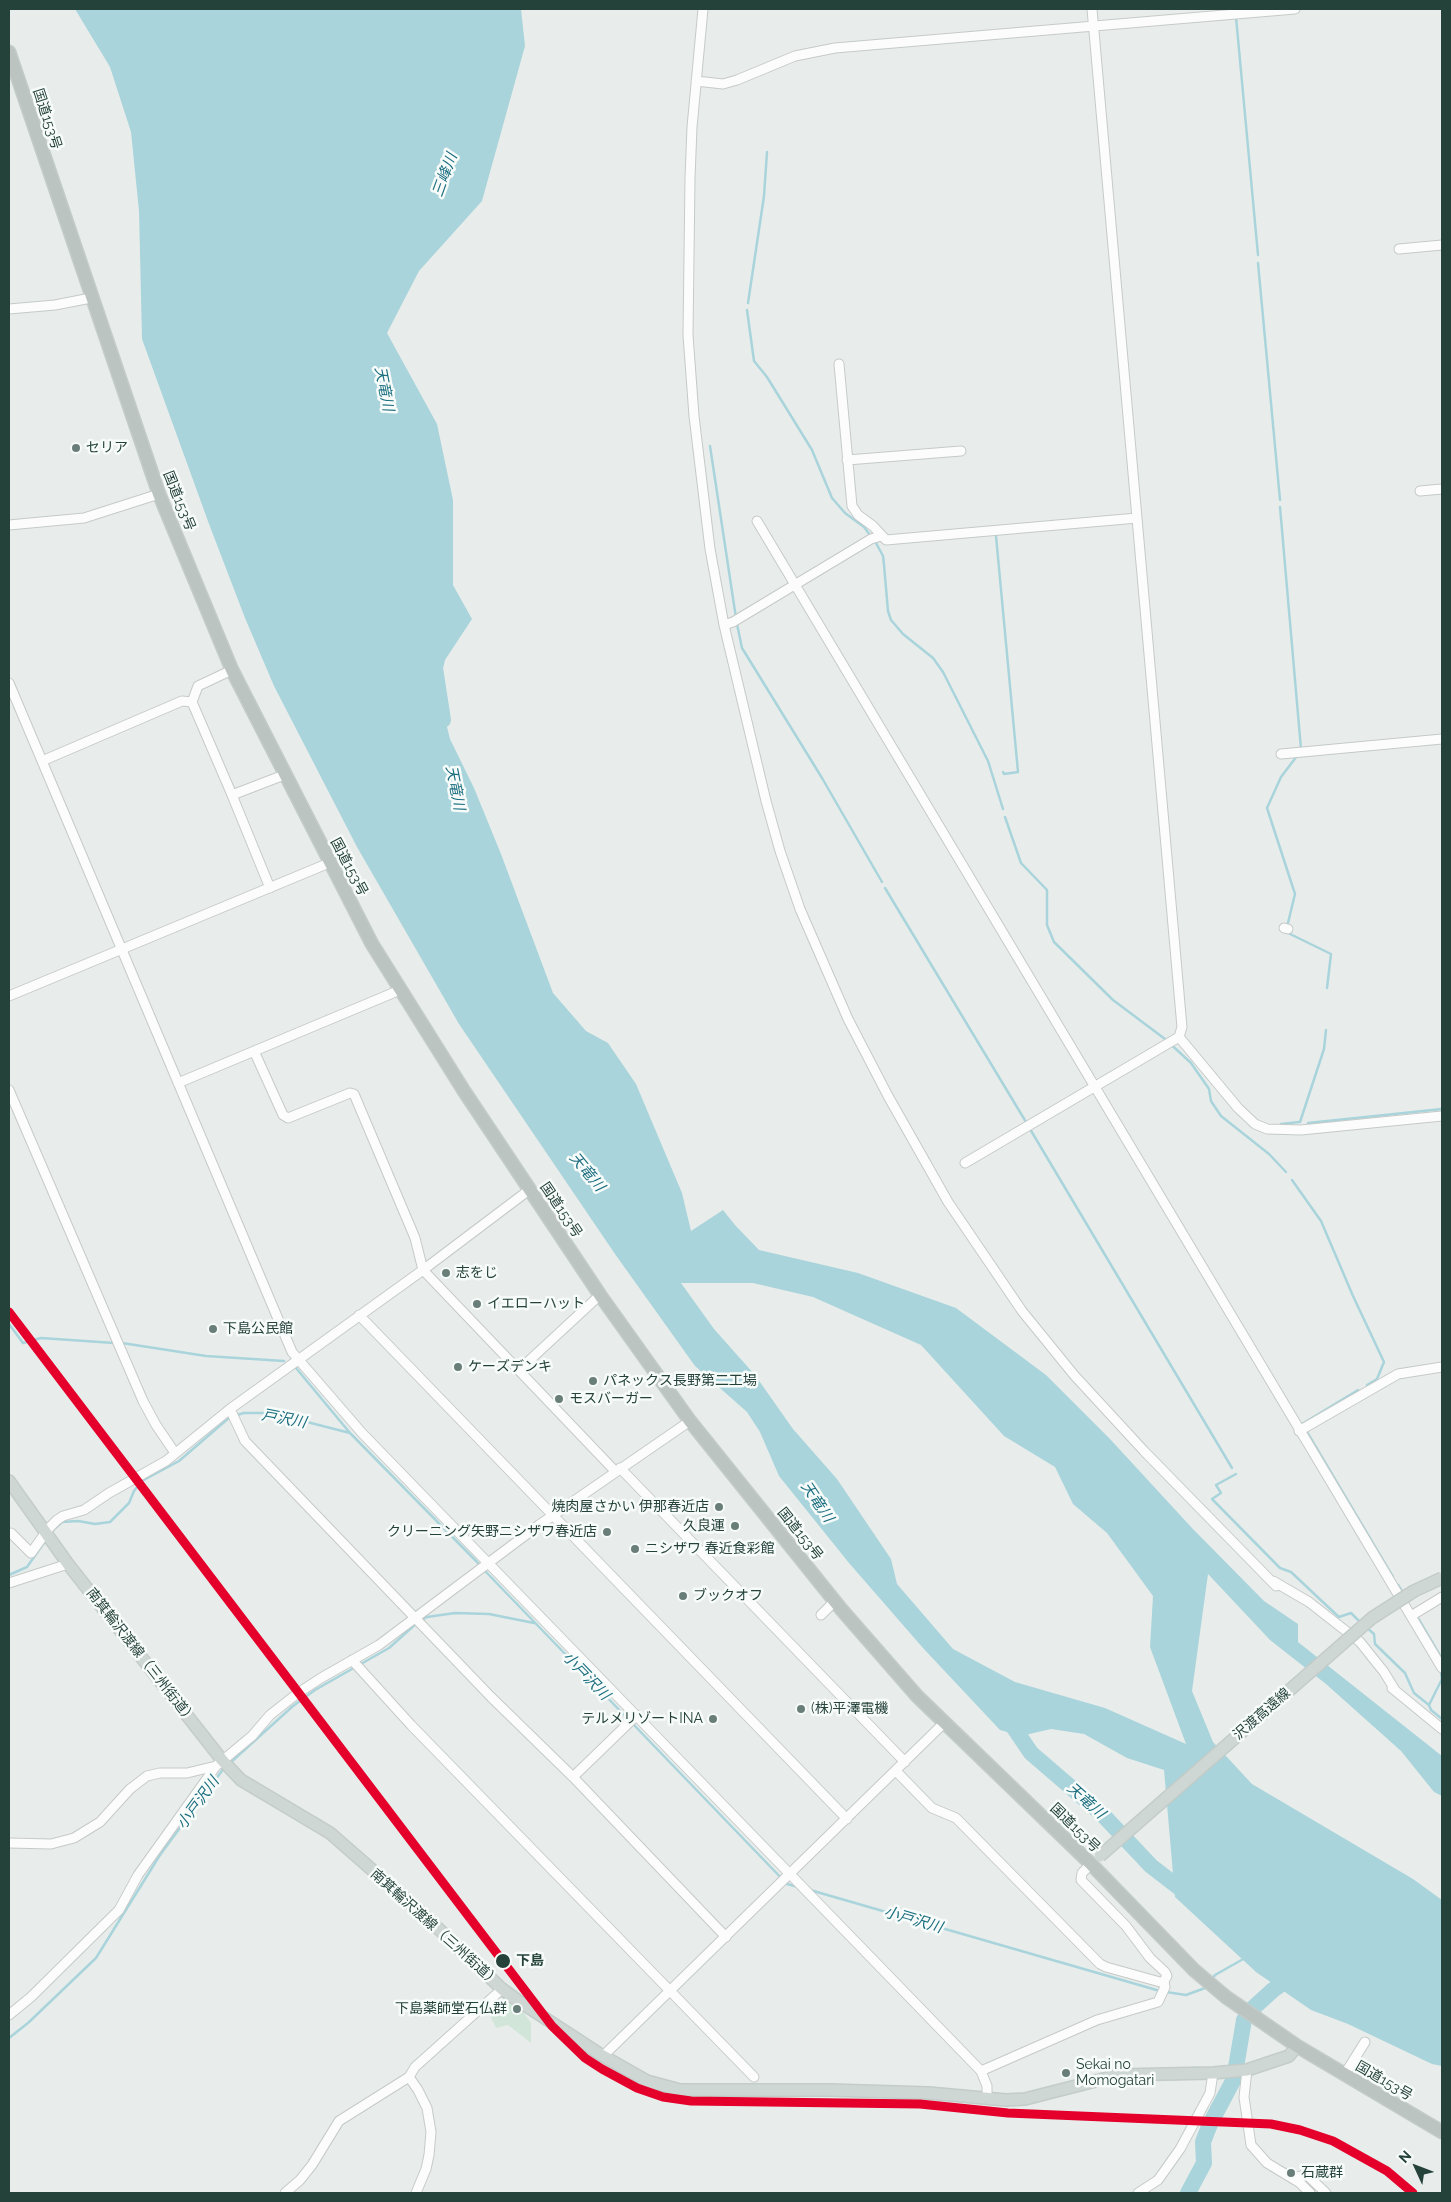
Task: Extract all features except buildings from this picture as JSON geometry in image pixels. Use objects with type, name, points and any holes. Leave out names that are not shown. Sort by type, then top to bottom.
[{"type":"highway","name":"国道153号","points":[[9,52],[159,494],[232,670],[372,944],[400,990],[600,1295],[690,1421],[892,1670],[944,1723],[1095,1860],[1166,1941],[1194,1970],[1220,1992],[1297,2046],[1442,2132]]},
{"type":"main road","name":"南箕輪沢渡線（三州街道）","points":[[9,1481],[68,1564],[223,1764],[241,1780],[330,1833],[426,1917],[502,1989],[603,2056],[647,2081],[680,2090],[830,2090],[929,2093],[1006,2100],[1025,2099],[1119,2075],[1245,2071],[1289,2056],[1297,2046]]},
{"type":"main road","name":"沢渡高遠線","points":[[1095,1860],[1372,1618],[1414,1590],[1442,1578]]},
{"type":"street","points":[[703,9],[690,178],[688,335],[690,376],[710,549],[724,625],[766,801],[780,851],[800,909],[848,1019],[921,1156],[958,1216],[1022,1311],[1074,1374],[1144,1452],[1273,1583],[1308,1602],[1360,1642],[1384,1672],[1395,1690]]},
{"type":"street","points":[[965,1164],[1173,1040],[1182,1027],[1092,9]]},
{"type":"street","points":[[696,81],[723,84],[746,77],[795,56],[835,48],[1295,9]]},
{"type":"street","points":[[1399,249],[1442,245]]},
{"type":"street","points":[[9,309],[55,305],[91,298]]},
{"type":"street","points":[[839,364],[854,510],[886,540],[1137,518]]},
{"type":"street","points":[[848,460],[961,451]]},
{"type":"street","points":[[1420,491],[1442,488]]},
{"type":"street","points":[[9,526],[84,518],[159,494]]},
{"type":"street","points":[[758,521],[1442,1668]]},
{"type":"street","points":[[724,625],[733,622],[871,539],[881,536]]},
{"type":"street","points":[[232,670],[198,686],[192,702],[270,888]]},
{"type":"street","points":[[9,683],[292,1352],[362,1433],[490,1563],[789,1875],[799,1882],[809,1896],[981,2071],[987,2086],[987,2098]]},
{"type":"street","points":[[42,760],[182,701],[192,702]]},
{"type":"street","points":[[1281,754],[1442,739]]},
{"type":"street","points":[[232,795],[284,775]]},
{"type":"street","points":[[9,996],[330,864]]},
{"type":"street","points":[[178,1083],[400,990]]},
{"type":"street","points":[[1173,1040],[1238,1108],[1255,1124],[1267,1129],[1302,1130],[1442,1116]]},
{"type":"street","points":[[254,1051],[283,1115],[288,1118],[350,1093],[354,1094],[415,1238],[423,1270],[617,1470],[906,1762]]},
{"type":"street","points":[[9,1090],[143,1401],[156,1425],[175,1453]]},
{"type":"street","points":[[11,1533],[31,1553],[46,1532],[63,1516],[84,1510],[109,1492],[175,1453],[232,1414],[298,1359],[423,1270],[530,1190]]},
{"type":"street","points":[[519,1370],[600,1295]]},
{"type":"street","points":[[359,1315],[847,1819]]},
{"type":"street","points":[[1299,1431],[1398,1374],[1442,1366]]},
{"type":"street","points":[[232,1414],[245,1442],[573,1777],[726,1937]]},
{"type":"street","points":[[9,2015],[119,1910],[138,1876],[223,1764],[270,1716],[298,1693],[355,1664],[379,1645],[419,1621],[490,1563],[554,1515],[690,1421]]},
{"type":"street","points":[[9,1584],[68,1564]]},
{"type":"street","points":[[1411,1616],[1442,1596]]},
{"type":"street","points":[[822,1615],[835,1601]]},
{"type":"street","points":[[355,1664],[411,1725],[754,2077]]},
{"type":"street","points":[[1382,1679],[1442,1729]]},
{"type":"street","points":[[573,1777],[636,1716]]},
{"type":"street","points":[[603,2056],[944,1723]]},
{"type":"street","points":[[9,1843],[51,1844],[74,1838],[100,1822],[130,1789],[147,1776],[186,1773],[223,1764]]},
{"type":"street","points":[[896,1771],[932,1808],[956,1818],[1100,1964],[1151,1980],[1164,1988]]},
{"type":"street","points":[[981,2071],[1097,2020],[1158,2002],[1167,1976],[1165,1972],[1150,1958],[1126,1926],[1081,1880],[1082,1872],[1095,1860]]},
{"type":"street","points":[[285,2193],[300,2180],[312,2165],[339,2121],[409,2077],[415,2067],[502,1989]]},
{"type":"street","points":[[1348,2069],[1365,2042]]},
{"type":"street","points":[[1245,2071],[1244,2097],[1251,2145],[1267,2163],[1305,2187],[1310,2193]]},
{"type":"street","points":[[1138,2193],[1158,2180],[1180,2149],[1210,2093],[1218,2073]]},
{"type":"street","points":[[409,2077],[418,2090],[426,2108],[431,2132],[430,2155],[416,2193]]},
{"type":"street","points":[[1292,2178],[1307,2175],[1326,2193]]},
{"type":"green space","points":[[506,1999],[521,2009],[531,2023],[531,2043],[508,2025],[496,2028],[487,2010]]},
{"type":"water","name":"三峰川","points":[[75,9],[521,9],[525,46],[482,201],[419,271],[387,333],[437,424],[453,500],[453,585],[472,619],[445,660],[438,691],[450,739],[474,788],[501,854],[553,993],[586,1031],[608,1043],[636,1084],[682,1193],[691,1231],[723,1210],[759,1250],[858,1273],[956,1308],[1046,1375],[1110,1439],[1192,1528],[1264,1601],[1298,1624],[1298,1642],[1442,1756],[1442,1796],[1434,1792],[1401,1751],[1326,1684],[1270,1640],[1208,1574],[1192,1691],[1213,1742],[1252,1784],[1413,1879],[1442,1900],[1442,2066],[1432,2064],[1348,2024],[1311,2010],[1256,1972],[1175,1897],[1164,1770],[1127,1758],[1084,1734],[1051,1729],[1021,1736],[1000,1730],[923,1648],[849,1563],[779,1476],[760,1432],[747,1412],[695,1366],[615,1254],[459,1024],[357,847],[274,686],[245,618],[209,524],[142,339],[139,211],[131,132],[110,67]],"holes":[[[681,1283],[753,1283],[813,1297],[921,1345],[1004,1436],[1055,1467],[1073,1504],[1107,1533],[1153,1596],[1150,1647],[1186,1744],[1105,1708],[1015,1682],[953,1649],[897,1584],[891,1559],[837,1479],[793,1429],[755,1375],[714,1329]]]},
{"type":"waterway","points":[[1236,17],[1258,255]]},
{"type":"waterway","points":[[748,303],[764,196],[767,152]]},
{"type":"waterway","points":[[1258,263],[1280,500]]},
{"type":"waterway","points":[[747,310],[754,361],[767,377],[812,450],[832,498],[845,513],[864,527],[870,535]]},
{"type":"waterway","points":[[710,446],[736,618]]},
{"type":"waterway","points":[[1280,507],[1301,749]]},
{"type":"waterway","points":[[996,536],[1018,772],[1004,774],[1003,772]]},
{"type":"waterway","points":[[876,543],[883,556],[888,611],[891,620],[903,634],[933,658],[943,672],[988,761],[1003,809]]},
{"type":"waterway","points":[[737,624],[742,648],[822,778],[882,882]]},
{"type":"waterway","name":"天竜川","points":[[435,668],[443,720]]},
{"type":"waterway","points":[[1287,927],[1295,894],[1267,808],[1281,777],[1297,756]]},
{"type":"waterway","points":[[1005,817],[1021,863],[1047,890],[1047,925],[1054,942],[1113,1000],[1165,1039],[1191,1063],[1209,1089],[1211,1101],[1221,1116],[1269,1154],[1286,1172]]},
{"type":"waterway","points":[[885,888],[1026,1122]]},
{"type":"waterway","points":[[1286,932],[1331,954],[1327,988]]},
{"type":"waterway","points":[[1300,1122],[1324,1049],[1326,1030]]},
{"type":"waterway","points":[[1308,1123],[1442,1109]]},
{"type":"waterway","points":[[1281,1124],[1299,1122]]},
{"type":"waterway","points":[[1030,1129],[1232,1468]]},
{"type":"waterway","points":[[1292,1180],[1321,1221],[1384,1362],[1377,1379],[1367,1385]]},
{"type":"waterway","points":[[9,1324],[23,1343],[41,1338],[114,1343]]},
{"type":"waterway","points":[[122,1343],[206,1356],[284,1361]]},
{"type":"waterway","name":"戸沢川","points":[[296,1368],[350,1433],[478,1563]]},
{"type":"waterway","points":[[1302,1424],[1358,1390]]},
{"type":"waterway","name":"戸沢川","points":[[51,1532],[62,1522],[78,1521],[95,1524],[110,1522],[129,1503],[134,1491],[142,1481],[179,1461],[230,1417],[244,1413],[272,1413],[350,1433]]},
{"type":"waterway","points":[[1307,1432],[1393,1577]]},
{"type":"waterway","points":[[1236,1474],[1216,1485],[1221,1493],[1212,1499],[1280,1568],[1291,1572],[1339,1617],[1351,1613],[1360,1622]]},
{"type":"waterway","name":"戸沢川","points":[[9,1575],[27,1567],[46,1540]]},
{"type":"waterway","name":"小戸沢川","points":[[486,1572],[628,1719]]},
{"type":"waterway","points":[[1398,1585],[1404,1594]]},
{"type":"waterway","name":"小戸沢川","points":[[422,1620],[427,1617],[455,1613],[489,1614],[534,1623]]},
{"type":"waterway","points":[[1418,1618],[1442,1659]]},
{"type":"waterway","name":"小戸沢川","points":[[230,1763],[293,1706],[315,1690],[389,1648],[417,1623]]},
{"type":"waterway","points":[[1366,1627],[1374,1634],[1375,1644],[1405,1673],[1414,1693],[1429,1705]]},
{"type":"waterway","points":[[1441,1673],[1442,1679],[1429,1705],[1431,1710],[1442,1719]]},
{"type":"waterway","name":"天竜川","points":[[1008,1719],[1031,1753],[1102,1814],[1151,1866],[1190,1896]]},
{"type":"waterway","name":"小戸沢川","points":[[632,1723],[787,1884],[798,1887]]},
{"type":"waterway","name":"小戸沢川","points":[[9,2038],[28,2023],[96,1958],[160,1855],[224,1768]]},
{"type":"waterway","name":"小戸沢川","points":[[810,1890],[1160,1991]]},
{"type":"waterway","name":"小戸沢川","points":[[1212,1979],[1215,1975],[1245,1958]]},
{"type":"waterway","points":[[1188,2193],[1204,2163],[1203,2142],[1210,2124],[1234,2079],[1244,2020],[1251,2010],[1273,1990],[1286,1981],[1297,1980]]},
{"type":"waterway","name":"小戸沢川","points":[[1166,1992],[1186,1995],[1205,1988],[1207,1985]]},
{"type":"transit line","points":[[9,1312],[552,2026],[585,2058],[602,2069],[637,2088],[663,2097],[691,2101],[920,2104],[1008,2113],[1271,2124],[1300,2130],[1333,2141],[1387,2171],[1413,2193]]},
{"type":"place","name":"セリア","points":[[76,448]]},
{"type":"place","name":"志をじ","points":[[446,1273]]},
{"type":"place","name":"イエローハット","points":[[477,1304]]},
{"type":"place","name":"下島公民館","points":[[213,1329]]},
{"type":"place","name":"ケーズデンキ","points":[[458,1367]]},
{"type":"place","name":"パネックス長野第二工場","points":[[593,1381]]},
{"type":"place","name":"モスバーガー","points":[[559,1399]]},
{"type":"place","name":"焼肉屋さかい 伊那春近店","points":[[719,1507]]},
{"type":"place","name":"久良運","points":[[735,1526]]},
{"type":"place","name":"クリーニング矢野ニシザワ春近店","points":[[607,1532]]},
{"type":"place","name":"ニシザワ 春近食彩館","points":[[635,1549]]},
{"type":"place","name":"ブックオフ","points":[[683,1596]]},
{"type":"place","name":"(株)平澤電機","points":[[801,1709]]},
{"type":"place","name":"テルメリゾートINA","points":[[713,1719]]},
{"type":"place","name":"下島","points":[[503,1961]]},
{"type":"place","name":"下島薬師堂石仏群","points":[[517,2009]]},
{"type":"place","name":"Sekai no Momogatari","points":[[1066,2073]]},
{"type":"place","name":"石蔵群","points":[[1291,2173]]}]
